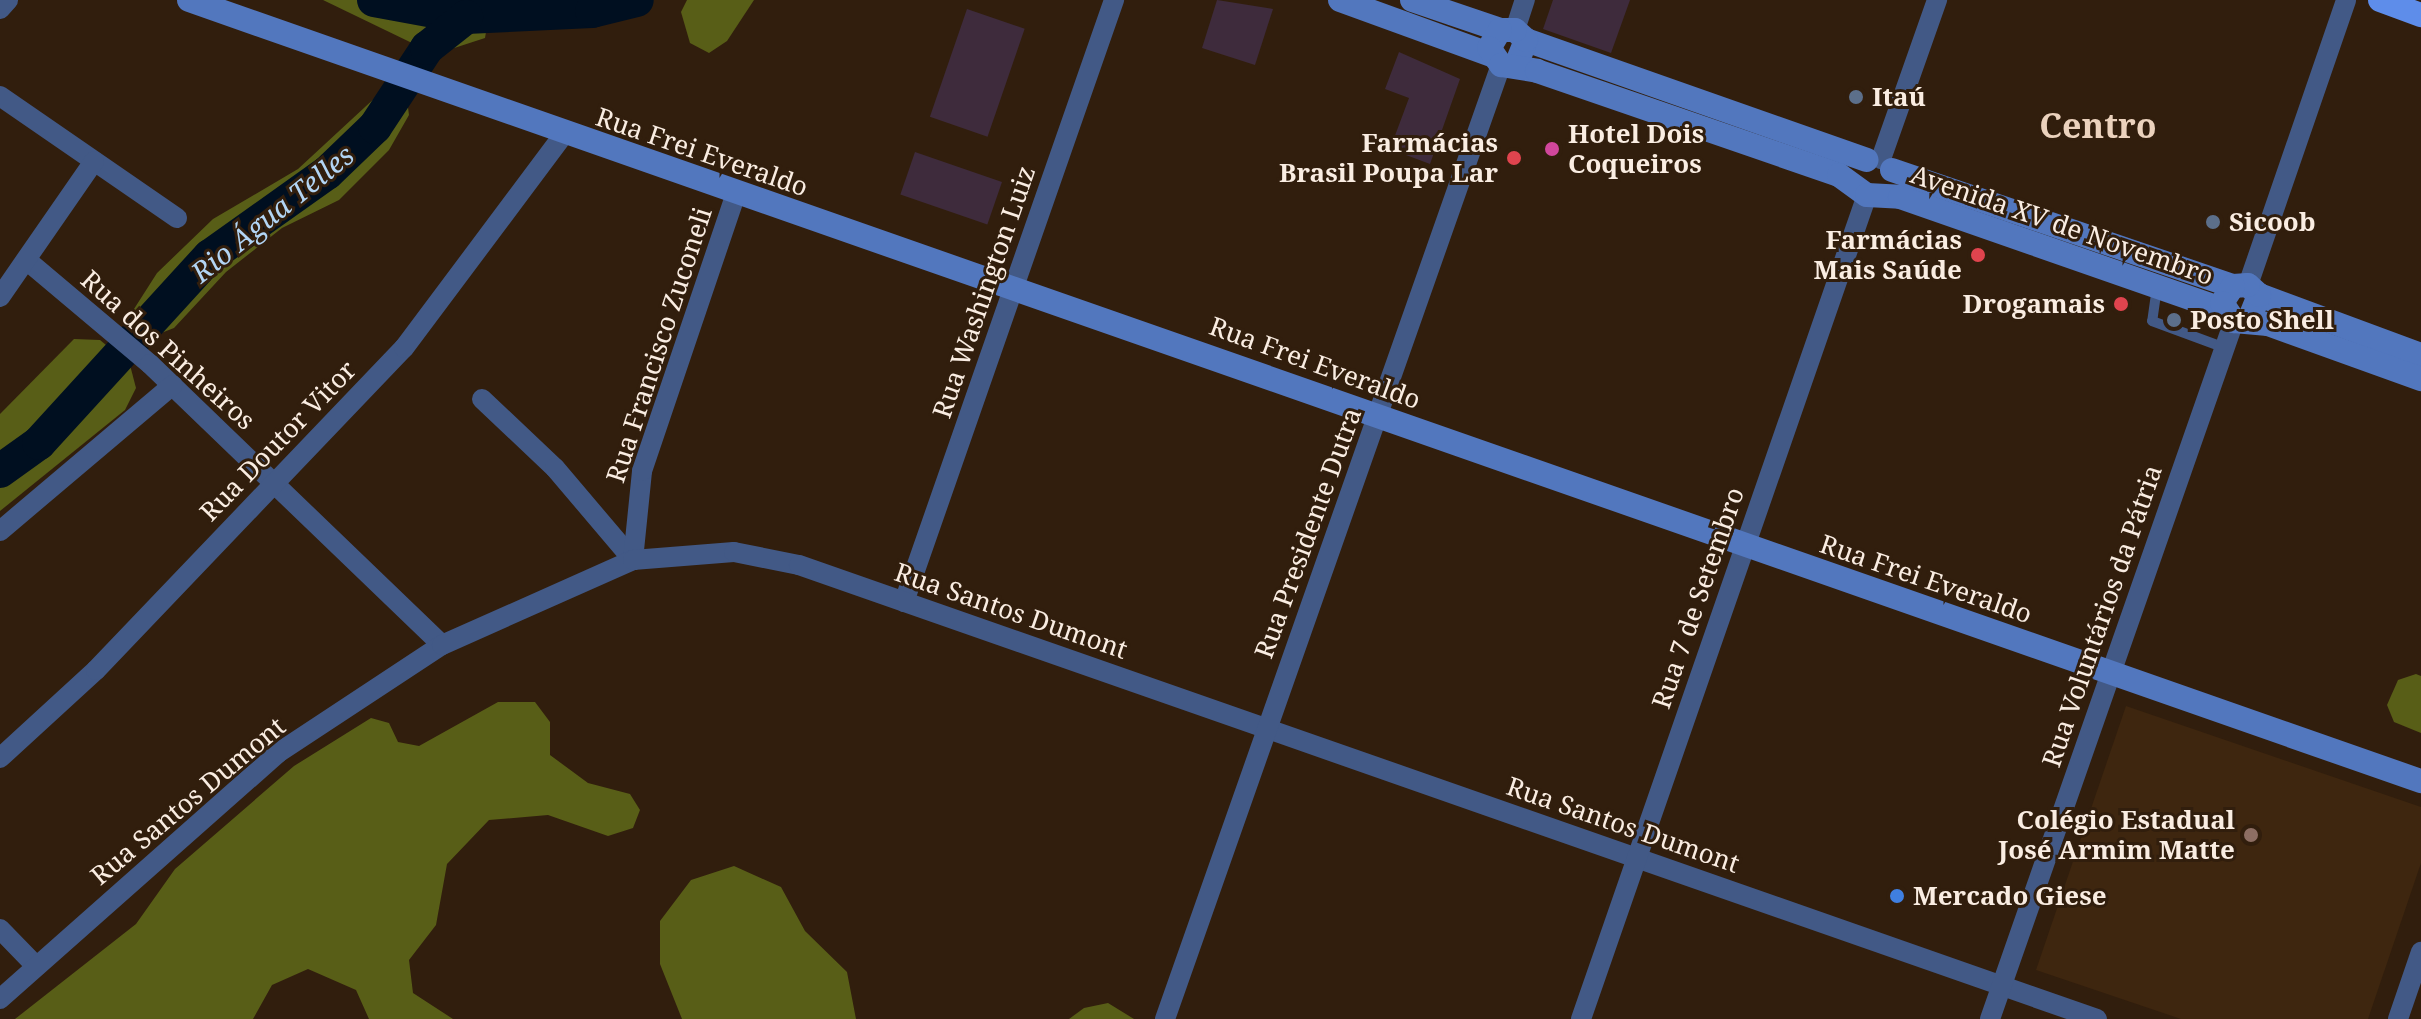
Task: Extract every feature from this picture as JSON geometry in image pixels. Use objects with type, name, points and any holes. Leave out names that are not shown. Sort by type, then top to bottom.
[{"type":"main road","points":[[2380,0],[2421,15]]},
{"type":"street","points":[[0,9],[8,0]]},
{"type":"street","name":"Rua Frei Everaldo","points":[[189,0],[736,194],[1013,286],[1744,546],[2421,781]]},
{"type":"street","name":"Rua Washington Luiz","points":[[904,602],[1114,0]]},
{"type":"street","name":"Avenida XV de Novembro","points":[[1340,0],[1503,62],[1869,192],[2158,285],[2236,317],[2421,379]]},
{"type":"street","name":"Avenida XV de Novembro","points":[[1412,0],[2247,289],[2421,355]]},
{"type":"street","points":[[1503,62],[1525,0]]},
{"type":"street","points":[[1869,192],[1937,0]]},
{"type":"street","points":[[2236,317],[2346,0]]},
{"type":"street","points":[[1503,62],[1514,33]]},
{"type":"street","name":"Rua Presidente Dutra","points":[[1165,1019],[1503,62]]},
{"type":"street","points":[[0,96],[177,218]]},
{"type":"street","name":"Rua Doutor Vitor","points":[[0,758],[96,670],[404,348],[565,133]]},
{"type":"street","points":[[0,297],[30,263],[94,161]]},
{"type":"street","points":[[1869,192],[1880,163]]},
{"type":"street","name":"Rua 7 de Setembro","points":[[1581,1019],[1869,192]]},
{"type":"street","name":"Rua Francisco Zuconeli","points":[[633,560],[642,471],[736,194]]},
{"type":"street","name":"Rua dos Pinheiros","points":[[30,263],[109,327],[173,385],[442,645]]},
{"type":"street","points":[[2236,317],[2247,289]]},
{"type":"street","name":"Rua Voluntários da Pátria","points":[[1990,1019],[2108,672],[2236,317]]},
{"type":"street","points":[[0,531],[173,385]]},
{"type":"street","points":[[482,399],[555,468],[633,560]]},
{"type":"street","name":"Rua Santos Dumont","points":[[0,999],[278,753],[442,645],[633,560],[734,552],[904,602],[2097,1019]]},
{"type":"street","points":[[0,929],[36,966]]},
{"type":"street","points":[[2398,1019],[2421,952]]},
{"type":"lane","points":[[2158,285],[2152,321],[2225,348]]},
{"type":"shaded area","name":"Colégio Estadual José Armim Matte","points":[[2126,706],[2421,807],[2421,863],[2368,1019],[2181,1019],[2036,970]]},
{"type":"green space","points":[[323,0],[448,0],[487,26],[485,38],[445,51],[412,43]]},
{"type":"green space","points":[[687,0],[754,0],[727,41],[709,53],[690,43],[681,12]]},
{"type":"green space","points":[[395,93],[407,100],[409,115],[389,150],[339,200],[282,228],[226,272],[174,328],[156,335],[138,323],[134,309],[157,273],[213,219],[298,169],[378,95]]},
{"type":"green space","points":[[74,339],[100,340],[130,365],[136,388],[125,410],[0,511],[0,414]]},
{"type":"green space","points":[[2416,674],[2421,676],[2421,733],[2394,722],[2387,705],[2398,680]]},
{"type":"green space","points":[[498,702],[535,702],[550,722],[550,755],[588,783],[630,794],[640,810],[633,828],[608,836],[548,815],[489,820],[447,864],[436,925],[409,960],[413,993],[453,1019],[369,1019],[356,990],[308,969],[272,985],[253,1019],[15,1019],[136,924],[175,869],[294,766],[371,718],[389,723],[398,742],[419,746]]},
{"type":"green space","points":[[734,866],[781,887],[805,931],[847,972],[856,1019],[682,1019],[660,964],[660,921],[691,880]]},
{"type":"green space","points":[[1108,1003],[1134,1019],[1069,1019],[1084,1008]]},
{"type":"building","points":[[1217,0],[1273,9],[1255,65],[1202,48]]},
{"type":"building","points":[[1553,0],[1630,0],[1611,53],[1543,29]]},
{"type":"building","points":[[967,9],[1025,29],[988,137],[930,117]]},
{"type":"building","points":[[1399,52],[1460,79],[1430,164],[1390,149],[1409,98],[1385,89]]},
{"type":"building","points":[[915,152],[1002,182],[987,225],[900,195]]},
{"type":"waterway","points":[[374,0],[466,17],[592,11],[637,0]]},
{"type":"waterway","name":"Rio Água Telles","points":[[0,471],[39,443],[210,256],[327,173],[375,127],[427,48],[466,17]]},
{"type":"place","name":"Itaú","points":[[1856,97]]},
{"type":"place","name":"Hotel Dois Coqueiros","points":[[1552,149]]},
{"type":"place","name":"Farmácias Brasil Poupa Lar","points":[[1514,158]]},
{"type":"place","name":"Sicoob","points":[[2213,222]]},
{"type":"place","name":"Farmácias Mais Saúde","points":[[1978,255]]},
{"type":"place","name":"Drogamais","points":[[2121,304]]},
{"type":"place","name":"Posto Shell","points":[[2174,320]]},
{"type":"place","name":"Colégio Estadual José Armim Matte","points":[[2251,835]]},
{"type":"place","name":"Mercado Giese","points":[[1897,896]]},
{"type":"district","name":"Centro","points":[[2098,126]]}]
